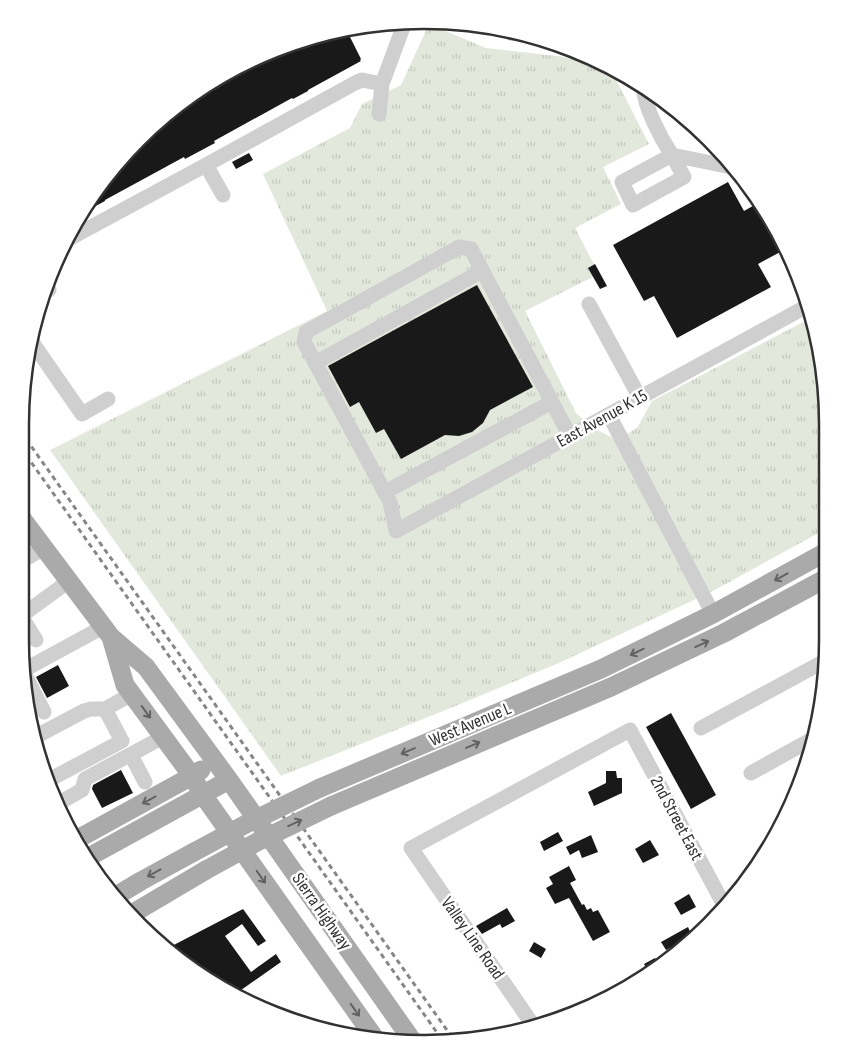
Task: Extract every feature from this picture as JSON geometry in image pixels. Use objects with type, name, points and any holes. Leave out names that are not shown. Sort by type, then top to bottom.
[{"type":"main road","points":[[29,528],[107,632],[146,667],[215,760],[192,776],[82,838]]},
{"type":"main road","name":"West Avenue L","points":[[120,893],[248,822],[320,788],[602,669],[713,614],[819,555]]},
{"type":"main road","name":"West Avenue L","points":[[137,911],[257,842],[332,806],[611,687],[724,634],[819,582]]},
{"type":"main road","points":[[107,632],[125,685],[192,776]]},
{"type":"main road","name":"Sierra Highway","points":[[215,760],[408,1034]]},
{"type":"main road","name":"Sierra Highway","points":[[192,776],[203,795],[370,1032]]},
{"type":"main road","points":[[92,855],[229,780]]},
{"type":"street","points":[[379,114],[382,84],[402,30]]},
{"type":"street","points":[[77,235],[355,83],[362,80],[382,84]]},
{"type":"street","points":[[644,95],[661,139],[672,155],[723,165]]},
{"type":"street","points":[[206,165],[223,195]]},
{"type":"street","points":[[552,402],[385,492],[304,342],[306,332],[458,247],[470,249],[482,271],[552,402],[570,436]]},
{"type":"street","points":[[315,363],[482,271]]},
{"type":"street","points":[[589,304],[640,398]]},
{"type":"street","name":"East Avenue K 15","points":[[385,492],[390,502],[396,531],[802,310]]},
{"type":"street","points":[[36,348],[82,414],[108,399]]},
{"type":"street","points":[[609,415],[713,614]]},
{"type":"street","points":[[29,557],[44,548]]},
{"type":"street","points":[[29,610],[69,581]]},
{"type":"street","points":[[29,629],[36,640]]},
{"type":"street","points":[[30,667],[107,632]]},
{"type":"street","points":[[700,728],[818,665]]},
{"type":"street","points":[[32,688],[44,712]]},
{"type":"street","points":[[40,734],[84,711],[105,709],[132,694]]},
{"type":"street","points":[[54,777],[122,741],[105,709]]},
{"type":"street","name":"Valley Line Road","points":[[530,1021],[411,848],[630,730]]},
{"type":"street","name":"2nd Street East","points":[[630,730],[722,900]]},
{"type":"street","points":[[63,801],[82,790],[85,779],[164,737]]},
{"type":"street","points":[[751,773],[806,743]]},
{"type":"street","points":[[131,755],[145,782]]},
{"type":"green space","points":[[427,29],[443,30],[486,48],[577,60],[615,79],[649,144],[603,167],[621,204],[575,228],[599,274],[525,311],[576,413],[593,428],[617,440],[637,428],[652,401],[806,321],[812,347],[818,398],[819,533],[713,591],[561,662],[281,776],[50,450],[327,311],[263,174],[350,128],[362,104],[401,85]]},
{"type":"building","points":[[349,36],[361,61],[214,141],[215,143],[185,159],[184,157],[93,207],[127,163],[163,127],[204,95],[273,59],[322,42]]},
{"type":"building","points":[[249,153],[253,160],[236,169],[232,162]]},
{"type":"building","points":[[728,182],[744,211],[754,205],[780,252],[758,264],[771,287],[677,338],[654,296],[644,301],[613,245]]},
{"type":"building","points":[[595,264],[607,286],[600,289],[588,268]]},
{"type":"building","points":[[477,285],[533,387],[490,410],[483,423],[472,432],[459,436],[445,435],[401,459],[384,429],[376,433],[359,402],[350,407],[328,366]]},
{"type":"building","points":[[58,665],[69,686],[47,698],[36,677]]},
{"type":"building","points":[[671,713],[716,795],[691,809],[646,727]]},
{"type":"building","points":[[121,770],[133,793],[102,808],[92,789],[93,785]]},
{"type":"building","points":[[606,771],[616,771],[617,778],[622,778],[622,793],[594,806],[588,792],[606,783]]},
{"type":"building","points":[[558,832],[563,841],[544,851],[540,842]]},
{"type":"building","points":[[591,835],[598,852],[582,858],[579,850],[570,855],[566,847]]},
{"type":"building","points":[[650,840],[659,855],[643,863],[635,849]]},
{"type":"building","points":[[569,866],[576,880],[570,883],[582,905],[584,904],[587,910],[591,908],[593,912],[598,910],[610,932],[593,941],[569,898],[555,904],[546,888],[553,884],[549,877]]},
{"type":"building","points":[[689,894],[696,907],[681,915],[674,903]]},
{"type":"building","points":[[507,908],[515,921],[502,928],[500,924],[482,934],[476,926]]},
{"type":"building","points":[[243,909],[266,941],[258,946],[242,924],[225,936],[251,972],[276,954],[281,962],[241,990],[204,969],[173,945]]},
{"type":"building","points":[[688,927],[690,932],[676,945],[666,950],[661,942]]},
{"type":"building","points":[[534,942],[546,949],[541,958],[529,951]]},
{"type":"building","points":[[655,958],[656,960],[646,968],[644,964]]},
{"type":"railway","points":[[29,443],[450,1034]]},
{"type":"railway","points":[[29,459],[438,1034]]}]
